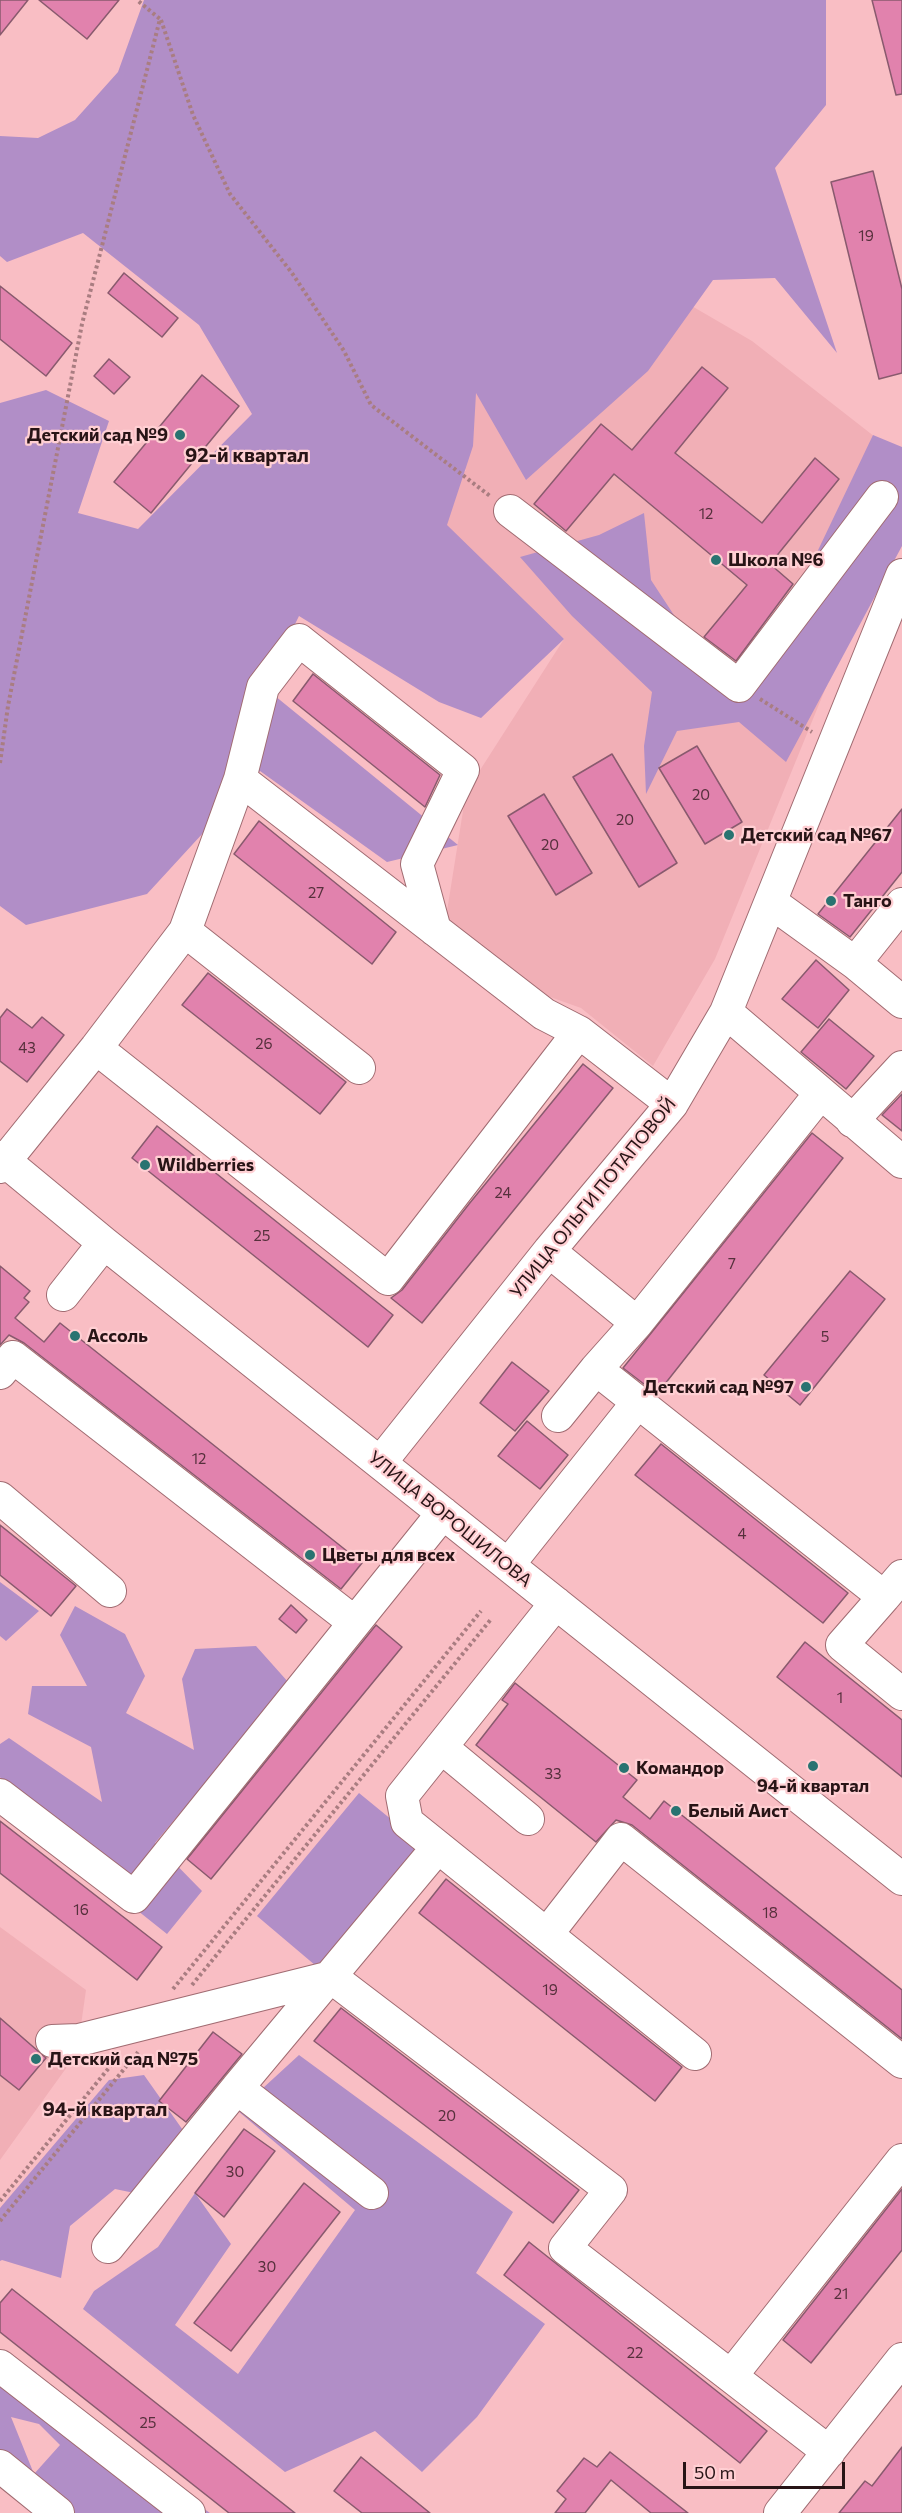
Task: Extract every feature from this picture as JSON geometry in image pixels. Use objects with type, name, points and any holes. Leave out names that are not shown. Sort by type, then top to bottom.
[{"type":"street","points":[[510,511],[739,686],[882,497]]},
{"type":"street","name":"УЛИЦА ОЛЬГИ ПОТАПОВОЙ","points":[[380,1463],[549,1251],[672,1104],[726,1012],[899,591]]},
{"type":"street","points":[[2,1161],[96,1048],[185,931],[240,779],[263,687],[299,640],[463,770],[417,864],[435,930]]},
{"type":"street","points":[[240,779],[543,1014],[579,1032],[672,1104]]},
{"type":"street","points":[[772,903],[855,963],[902,1002]]},
{"type":"street","points":[[855,963],[902,904]]},
{"type":"street","points":[[185,931],[359,1068]]},
{"type":"street","points":[[726,1012],[902,1162]]},
{"type":"street","points":[[96,1048],[388,1279],[579,1032]]},
{"type":"street","points":[[852,1121],[902,1067]]},
{"type":"street","points":[[558,1416],[637,1323],[820,1094]]},
{"type":"street","name":"УЛИЦА ВОРОШИЛОВА","points":[[2,1161],[902,1879]]},
{"type":"street","points":[[63,1295],[105,1242]]},
{"type":"street","points":[[549,1251],[637,1323]]},
{"type":"street","points":[[0,1373],[13,1357],[354,1622]]},
{"type":"street","points":[[596,1369],[638,1402],[893,1586],[842,1645],[902,1694]]},
{"type":"street","points":[[508,1565],[638,1402]]},
{"type":"street","points":[[0,1498],[110,1591]]},
{"type":"street","points":[[0,1795],[134,1897],[443,1513]]},
{"type":"street","points":[[556,1603],[402,1796],[407,1822],[695,2054]]},
{"type":"street","points":[[441,1747],[528,1819]]},
{"type":"street","points":[[547,1934],[621,1839],[902,2062]]},
{"type":"street","points":[[108,2247],[438,1847]]},
{"type":"street","points":[[52,2041],[79,2040],[331,1977]]},
{"type":"street","points":[[331,1977],[611,2190],[565,2248],[829,2452]]},
{"type":"street","points":[[237,2088],[372,2193]]},
{"type":"street","points":[[731,2376],[902,2160]]},
{"type":"street","points":[[780,2513],[902,2359]]},
{"type":"street","points":[[0,2366],[189,2513]]},
{"type":"street","points":[[0,2466],[58,2513]]},
{"type":"path","points":[[137,0],[160,19],[193,115],[230,194],[292,273],[344,351],[371,405],[510,511]]},
{"type":"path","points":[[0,763],[82,324],[160,19]]},
{"type":"path","points":[[739,686],[834,746]]},
{"type":"path","points":[[0,2221],[155,2021],[481,1611]]},
{"type":"path","points":[[0,2201],[155,2021],[492,1618]]},
{"type":"shaded area","points":[[144,0],[826,0],[826,105],[775,168],[837,353],[775,278],[713,280],[648,371],[526,480],[476,393],[473,446],[447,525],[564,639],[481,718],[439,702],[299,616],[264,687],[458,845],[387,862],[260,771],[147,894],[26,925],[0,906],[0,403],[46,390],[109,421],[78,513],[138,529],[252,414],[199,325],[83,233],[7,262],[0,256],[0,136],[38,138],[75,120],[118,72]]},
{"type":"shaded area","points":[[597,251],[752,341],[902,458],[902,501],[715,959],[653,1066],[581,1008],[511,983],[444,930],[466,792],[564,639],[418,529],[466,470],[434,439]]},
{"type":"shaded area","points":[[873,435],[902,447],[902,546],[786,762],[739,722],[677,731],[646,794],[644,746],[652,692],[572,616],[520,557],[599,535],[644,513],[651,580],[719,684],[768,655]]},
{"type":"shaded area","points":[[0,1582],[39,1611],[6,1641],[0,1636]]},
{"type":"shaded area","points":[[75,1606],[125,1634],[145,1676],[126,1713],[194,1750],[182,1679],[195,1649],[256,1646],[289,1683],[155,1843],[202,1891],[167,1934],[20,1817],[0,1777],[0,1744],[9,1738],[102,1802],[91,1747],[28,1714],[32,1686],[87,1686],[60,1635]]},
{"type":"shaded area","points":[[359,1793],[425,1847],[322,1971],[257,1916]]},
{"type":"shaded area","points":[[0,1927],[86,1990],[77,2053],[0,2160]]},
{"type":"shaded area","points":[[299,2055],[513,2212],[476,2273],[545,2324],[477,2417],[422,2472],[375,2431],[285,2472],[83,2309],[94,2291],[158,2247],[195,2193],[231,2244],[175,2325],[238,2374],[355,2210],[238,2111]]},
{"type":"shaded area","points":[[144,2075],[192,2143],[149,2196],[115,2189],[70,2226],[61,2278],[0,2261],[0,2208],[109,2080]]},
{"type":"shaded area","points":[[0,2350],[36,2372],[55,2405],[210,2513],[36,2513],[0,2477]],"holes":[[[11,2417],[39,2424],[60,2445],[34,2474]]]},
{"type":"building","points":[[0,0],[28,0],[0,35]]},
{"type":"building","points":[[39,0],[119,0],[87,39]]},
{"type":"building","points":[[872,0],[902,0],[902,94],[896,95]]},
{"type":"building","points":[[873,171],[902,289],[902,373],[879,379],[831,182]]},
{"type":"building","points":[[124,273],[178,318],[162,337],[108,293]]},
{"type":"building","points":[[0,286],[72,343],[46,376],[0,339]]},
{"type":"building","points":[[109,359],[130,377],[114,394],[94,376]]},
{"type":"building","points":[[702,367],[728,388],[675,453],[762,523],[815,458],[839,479],[770,564],[793,584],[736,661],[704,637],[747,585],[614,474],[566,531],[534,504],[601,424],[632,450]]},
{"type":"building","points":[[202,375],[239,406],[151,513],[114,482]]},
{"type":"building","points":[[313,674],[440,775],[425,807],[293,701]]},
{"type":"building","points":[[697,746],[742,822],[705,844],[659,768]]},
{"type":"building","points":[[612,754],[677,863],[639,887],[573,777]]},
{"type":"building","points":[[544,794],[592,873],[556,895],[508,816]]},
{"type":"building","points":[[902,809],[902,872],[850,937],[818,914]]},
{"type":"building","points":[[259,821],[396,932],[372,964],[234,854]]},
{"type":"building","points":[[816,960],[849,990],[818,1028],[782,999]]},
{"type":"building","points":[[208,973],[346,1082],[320,1114],[182,1005]]},
{"type":"building","points":[[7,1009],[32,1028],[42,1017],[64,1035],[27,1082],[0,1061],[0,1018]]},
{"type":"building","points":[[829,1019],[874,1056],[846,1089],[801,1052]]},
{"type":"building","points":[[583,1064],[613,1088],[422,1323],[391,1298],[402,1290]]},
{"type":"building","points":[[902,1094],[902,1131],[882,1115]]},
{"type":"building","points":[[157,1126],[393,1315],[368,1347],[132,1158]]},
{"type":"building","points":[[812,1133],[843,1158],[657,1394],[623,1368]]},
{"type":"building","points":[[0,1266],[30,1291],[24,1298],[29,1302],[15,1318],[44,1342],[60,1323],[362,1563],[341,1589],[24,1343],[9,1335],[0,1345]]},
{"type":"building","points":[[850,1271],[885,1299],[800,1405],[764,1375]]},
{"type":"building","points":[[512,1362],[549,1391],[515,1431],[480,1403]]},
{"type":"building","points":[[527,1421],[568,1455],[540,1489],[498,1456]]},
{"type":"building","points":[[661,1444],[848,1593],[823,1623],[635,1475]]},
{"type":"building","points":[[0,1525],[76,1586],[51,1616],[0,1575]]},
{"type":"building","points":[[291,1605],[307,1620],[296,1633],[279,1619]]},
{"type":"building","points":[[376,1625],[402,1647],[211,1879],[187,1859]]},
{"type":"building","points":[[805,1642],[902,1720],[902,1777],[777,1677]]},
{"type":"building","points":[[515,1683],[637,1780],[623,1797],[650,1819],[664,1801],[902,1990],[902,2039],[632,1825],[616,1820],[596,1842],[476,1745],[508,1704],[502,1700]]},
{"type":"building","points":[[0,1821],[162,1947],[137,1980],[0,1873]]},
{"type":"building","points":[[446,1879],[682,2067],[655,2101],[419,1913]]},
{"type":"building","points":[[341,2008],[579,2190],[553,2223],[314,2041]]},
{"type":"building","points":[[0,2018],[46,2058],[19,2090],[0,2075]]},
{"type":"building","points":[[213,2032],[242,2054],[186,2122],[159,2101]]},
{"type":"building","points":[[244,2129],[275,2151],[224,2217],[195,2193]]},
{"type":"building","points":[[304,2183],[340,2212],[231,2351],[194,2323]]},
{"type":"building","points":[[902,2189],[902,2250],[811,2363],[783,2340]]},
{"type":"building","points":[[529,2242],[767,2431],[740,2463],[504,2275]]},
{"type":"building","points":[[12,2289],[295,2513],[229,2513],[0,2332],[0,2303]]},
{"type":"building","points":[[902,2447],[902,2513],[839,2513],[865,2481],[872,2486]]},
{"type":"building","points":[[610,2452],[688,2513],[651,2513],[611,2480],[585,2513],[555,2513],[566,2499],[557,2491],[584,2458],[597,2467]]},
{"type":"building","points":[[361,2457],[430,2513],[362,2513],[334,2491]]},
{"type":"place","name":"Детский сад №9","points":[[180,435]]},
{"type":"place","name":"Школа №6","points":[[716,560]]},
{"type":"place","name":"Детский сад №67","points":[[729,835]]},
{"type":"place","name":"Танго","points":[[831,901]]},
{"type":"place","name":"Wildberries","points":[[145,1165]]},
{"type":"place","name":"Ассоль","points":[[75,1336]]},
{"type":"place","name":"Детский сад №97","points":[[806,1387]]},
{"type":"place","name":"Цветы для всех","points":[[310,1555]]},
{"type":"place","name":"94-й квартал","points":[[813,1766]]},
{"type":"place","name":"Командор","points":[[624,1768]]},
{"type":"place","name":"Белый Аист","points":[[676,1811]]},
{"type":"place","name":"Детский сад №75","points":[[36,2059]]},
{"type":"district","name":"92-й квартал","points":[[247,455]]},
{"type":"district","name":"94-й квартал","points":[[105,2109]]}]
